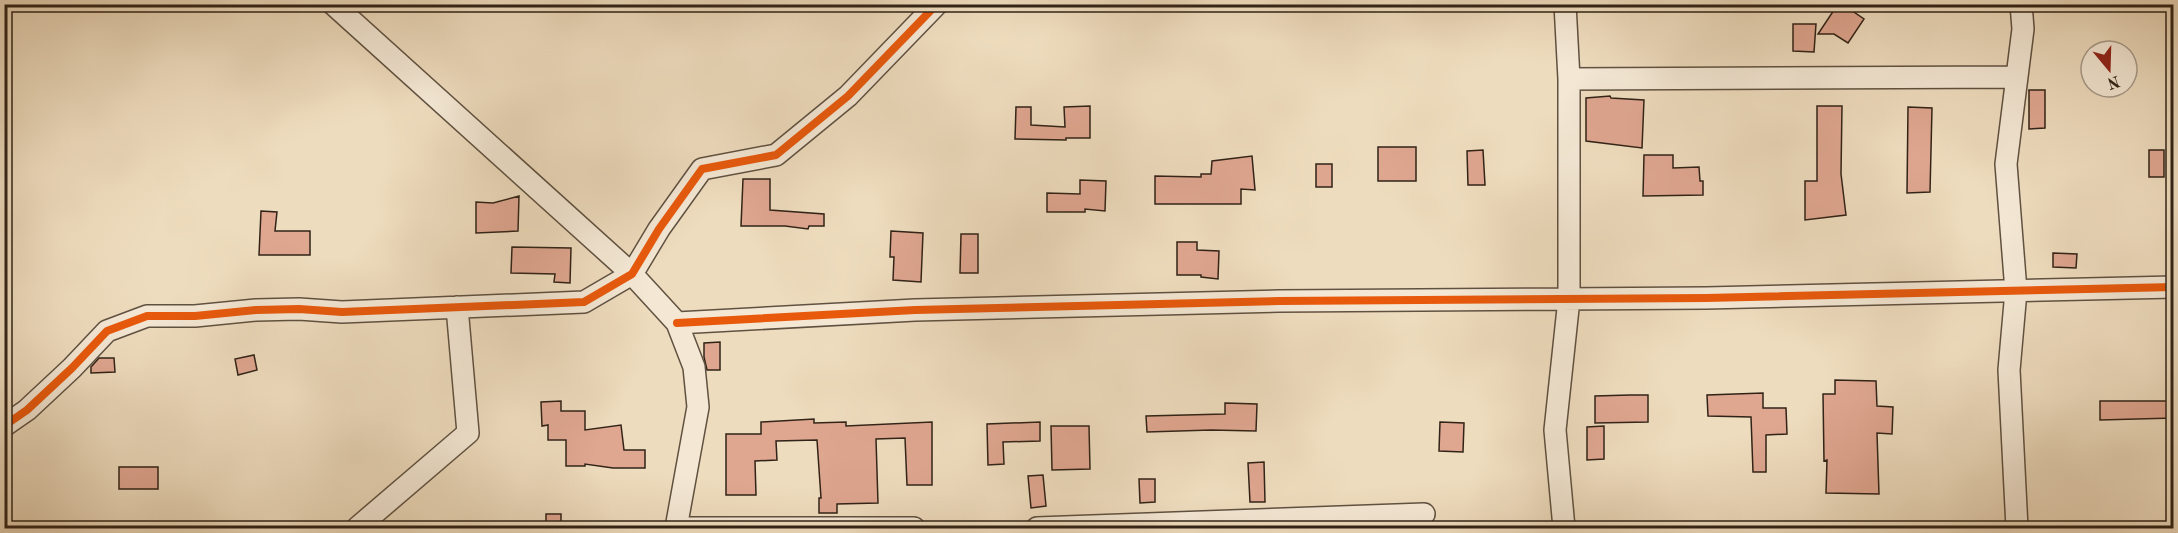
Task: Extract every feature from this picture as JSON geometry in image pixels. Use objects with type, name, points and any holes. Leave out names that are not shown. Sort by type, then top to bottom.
[{"type":"street","points":[[333,4],[632,273],[677,323],[694,367],[698,407],[676,528],[914,528]]},
{"type":"street","points":[[4,426],[27,410],[107,331],[147,316],[195,316],[256,310],[299,309],[342,312],[584,302],[632,273],[659,229],[702,169],[776,155],[848,96],[937,4]]},
{"type":"street","points":[[1564,528],[1555,430],[1569,299],[1569,79],[1565,4]]},
{"type":"street","points":[[2017,528],[2009,370],[2016,291],[2006,164],[2023,29],[2021,4]]},
{"type":"street","points":[[1569,79],[2017,77]]},
{"type":"street","points":[[677,323],[915,310],[1279,301],[1569,299],[2174,287]]},
{"type":"street","points":[[357,528],[468,433],[457,307]]},
{"type":"street","points":[[1037,528],[1424,514]]},
{"type":"building","points":[[1838,4],[1842,4],[1864,19],[1848,43],[1834,34],[1818,34]]},
{"type":"building","points":[[1793,24],[1816,24],[1814,52],[1793,51]]},
{"type":"building","points":[[2029,90],[2045,90],[2045,128],[2029,129]]},
{"type":"building","points":[[1610,96],[1611,98],[1644,100],[1642,148],[1586,141],[1586,98]]},
{"type":"building","points":[[1090,106],[1090,138],[1015,139],[1016,107],[1031,107],[1031,125],[1065,127],[1064,107]]},
{"type":"building","points":[[1817,106],[1842,106],[1841,174],[1846,215],[1805,220],[1805,181],[1817,181]]},
{"type":"building","points":[[1908,107],[1932,108],[1930,192],[1907,193]]},
{"type":"building","points":[[1378,147],[1416,147],[1416,181],[1378,181]]},
{"type":"building","points":[[1483,150],[1485,185],[1468,185],[1467,151]]},
{"type":"building","points":[[2149,150],[2164,150],[2164,177],[2149,177]]},
{"type":"building","points":[[1644,155],[1673,155],[1673,168],[1699,167],[1700,181],[1703,181],[1703,195],[1643,196]]},
{"type":"building","points":[[1252,156],[1255,190],[1241,189],[1241,204],[1155,204],[1155,176],[1201,177],[1201,174],[1211,174],[1212,161]]},
{"type":"building","points":[[1316,164],[1332,164],[1332,187],[1316,187]]},
{"type":"building","points":[[743,179],[770,179],[770,210],[824,214],[824,226],[809,226],[808,229],[785,226],[741,226]]},
{"type":"building","points":[[1080,180],[1106,181],[1105,211],[1085,209],[1085,212],[1047,212],[1047,193],[1080,194]]},
{"type":"building","points":[[519,196],[518,231],[476,233],[476,202],[493,203]]},
{"type":"building","points":[[261,211],[277,212],[275,231],[310,231],[310,255],[259,255]]},
{"type":"building","points":[[891,231],[923,233],[921,282],[893,280],[894,257],[890,257]]},
{"type":"building","points":[[961,234],[978,234],[978,273],[960,273]]},
{"type":"building","points":[[1177,242],[1197,242],[1197,250],[1219,251],[1218,279],[1201,277],[1201,275],[1177,275]]},
{"type":"building","points":[[512,247],[571,248],[570,283],[554,282],[555,274],[511,273]]},
{"type":"building","points":[[2053,253],[2077,254],[2076,268],[2053,267]]},
{"type":"building","points":[[720,342],[720,370],[707,370],[704,343]]},
{"type":"building","points":[[254,355],[257,370],[238,375],[235,359]]},
{"type":"building","points":[[99,358],[114,358],[115,372],[91,373],[91,367]]},
{"type":"building","points":[[1835,380],[1876,381],[1877,406],[1893,407],[1892,434],[1877,433],[1879,494],[1826,493],[1827,460],[1824,461],[1823,394],[1835,394]]},
{"type":"building","points":[[1763,393],[1763,408],[1786,408],[1787,434],[1766,435],[1766,472],[1753,472],[1751,417],[1708,416],[1707,395]]},
{"type":"building","points":[[1648,395],[1648,422],[1595,423],[1595,396]]},
{"type":"building","points":[[561,401],[561,411],[585,411],[585,430],[621,425],[624,450],[645,450],[645,468],[613,468],[585,464],[585,466],[566,466],[566,440],[548,440],[548,425],[542,426],[541,402]]},
{"type":"building","points":[[2100,401],[2174,401],[2174,418],[2100,420]]},
{"type":"building","points":[[1225,403],[1257,404],[1256,431],[1147,432],[1146,416],[1225,414]]},
{"type":"building","points":[[814,419],[814,423],[846,422],[846,426],[932,422],[932,485],[907,485],[905,438],[876,439],[878,503],[837,504],[837,513],[819,513],[819,498],[821,498],[817,440],[776,441],[777,460],[755,461],[756,495],[726,495],[726,434],[761,434],[761,422]]},
{"type":"building","points":[[1040,422],[1040,441],[1003,442],[1004,464],[988,465],[987,424]]},
{"type":"building","points":[[1440,422],[1464,423],[1463,452],[1439,451]]},
{"type":"building","points":[[1051,426],[1089,426],[1090,469],[1052,470]]},
{"type":"building","points":[[1604,426],[1604,459],[1587,460],[1587,427]]},
{"type":"building","points":[[1264,462],[1265,502],[1250,502],[1248,463]]},
{"type":"building","points":[[119,467],[158,467],[158,489],[119,489]]},
{"type":"building","points":[[1043,475],[1046,506],[1031,508],[1028,476]]},
{"type":"building","points":[[1139,479],[1155,479],[1155,502],[1140,503]]},
{"type":"building","points":[[546,514],[561,514],[561,528],[546,528]]},
{"type":"cycle path","points":[[4,426],[27,410],[107,331],[147,316],[195,316],[256,310],[299,309],[342,312],[584,302],[632,274],[659,229],[702,169],[776,155],[848,96],[937,4]]},
{"type":"cycle path","points":[[677,323],[915,310],[1279,301],[1706,298],[2174,287]]}]
